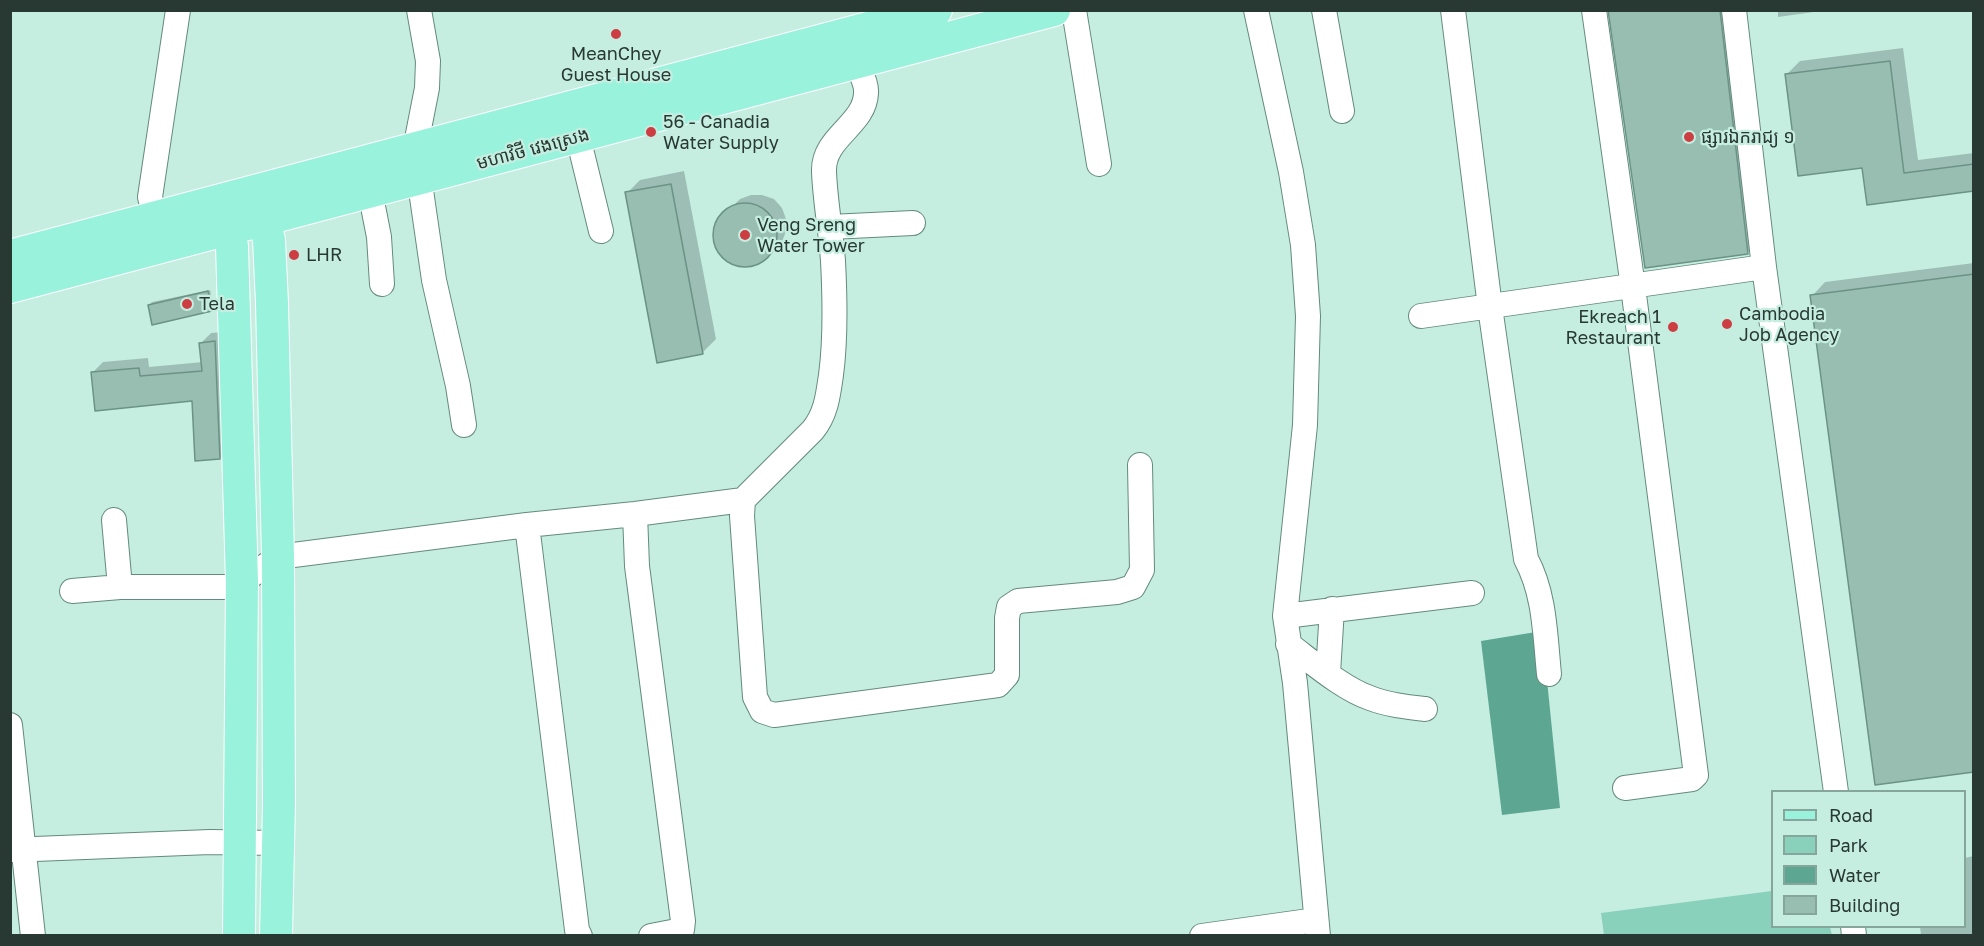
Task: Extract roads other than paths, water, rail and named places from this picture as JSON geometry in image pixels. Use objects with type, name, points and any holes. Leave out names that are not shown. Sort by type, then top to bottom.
[{"type":"main road","name":"មហាវិថី វេងស្រេង","points":[[10,256],[155,217],[224,215],[260,206],[417,164],[882,18],[936,10]]},
{"type":"main road","name":"មហាវិថី វេងស្រេង","points":[[417,164],[578,137],[1054,10]]},
{"type":"main road","points":[[260,206],[269,240],[278,557],[276,936]]},
{"type":"main road","name":"មហាវិថី វេងស្រេង","points":[[10,287],[163,247],[224,215]]},
{"type":"main road","points":[[224,215],[232,246],[242,582],[241,842],[238,936]]},
{"type":"street","points":[[163,247],[150,197],[178,10]]},
{"type":"street","points":[[419,10],[428,61],[427,88],[417,164],[434,280],[458,386],[464,425]]},
{"type":"street","points":[[1074,10],[1099,164]]},
{"type":"street","points":[[1202,936],[1317,928],[1295,683],[1285,616],[1305,425],[1308,315],[1303,244],[1291,172],[1256,10]]},
{"type":"street","points":[[1324,10],[1342,111]]},
{"type":"street","points":[[1453,10],[1490,307],[1526,559],[1538,584],[1549,674]]},
{"type":"street","points":[[1594,10],[1633,287],[1696,775],[1692,779],[1625,788]]},
{"type":"street","points":[[1734,10],[1764,267],[1836,790]]},
{"type":"street","points":[[72,591],[120,587],[229,587],[242,582],[278,557],[743,500],[813,430],[821,420],[826,408],[835,345],[833,261],[824,168],[827,152],[864,104],[867,91],[857,63]]},
{"type":"street","points":[[578,137],[601,231]]},
{"type":"street","points":[[368,177],[379,237],[382,284]]},
{"type":"street","points":[[830,227],[913,223]]},
{"type":"street","points":[[1421,316],[1764,267]]},
{"type":"street","points":[[743,500],[742,516],[755,697],[762,711],[774,715],[998,684],[1007,675],[1007,618],[1010,607],[1018,601],[1117,592],[1133,587],[1142,570],[1140,465]]},
{"type":"street","points":[[635,514],[637,566],[683,921],[682,930],[651,936]]},
{"type":"street","points":[[114,520],[120,587]]},
{"type":"street","points":[[527,525],[577,930],[580,936]]},
{"type":"street","points":[[1285,616],[1472,593]]},
{"type":"street","points":[[1328,673],[1332,609]]},
{"type":"street","points":[[1288,644],[1345,685],[1369,698],[1394,705],[1425,709]]},
{"type":"street","points":[[10,725],[17,849],[33,936]]},
{"type":"street","points":[[17,849],[241,842],[278,843]]},
{"type":"water","points":[[1542,631],[1560,808],[1502,815],[1481,641]]},
{"type":"place","name":"MeanChey Guest House","points":[[616,34]]},
{"type":"place","name":"56 - Canadia Water Supply","points":[[651,132]]},
{"type":"place","name":"ផ្សារឯករាជ្យ ១","points":[[1689,137]]},
{"type":"place","name":"Veng Sreng Water Tower","points":[[745,235]]},
{"type":"place","name":"LHR","points":[[294,255]]},
{"type":"place","name":"Tela","points":[[187,304]]},
{"type":"place","name":"Cambodia Job Agency","points":[[1727,324]]},
{"type":"place","name":"Ekreach 1 Restaurant","points":[[1673,327]]}]
